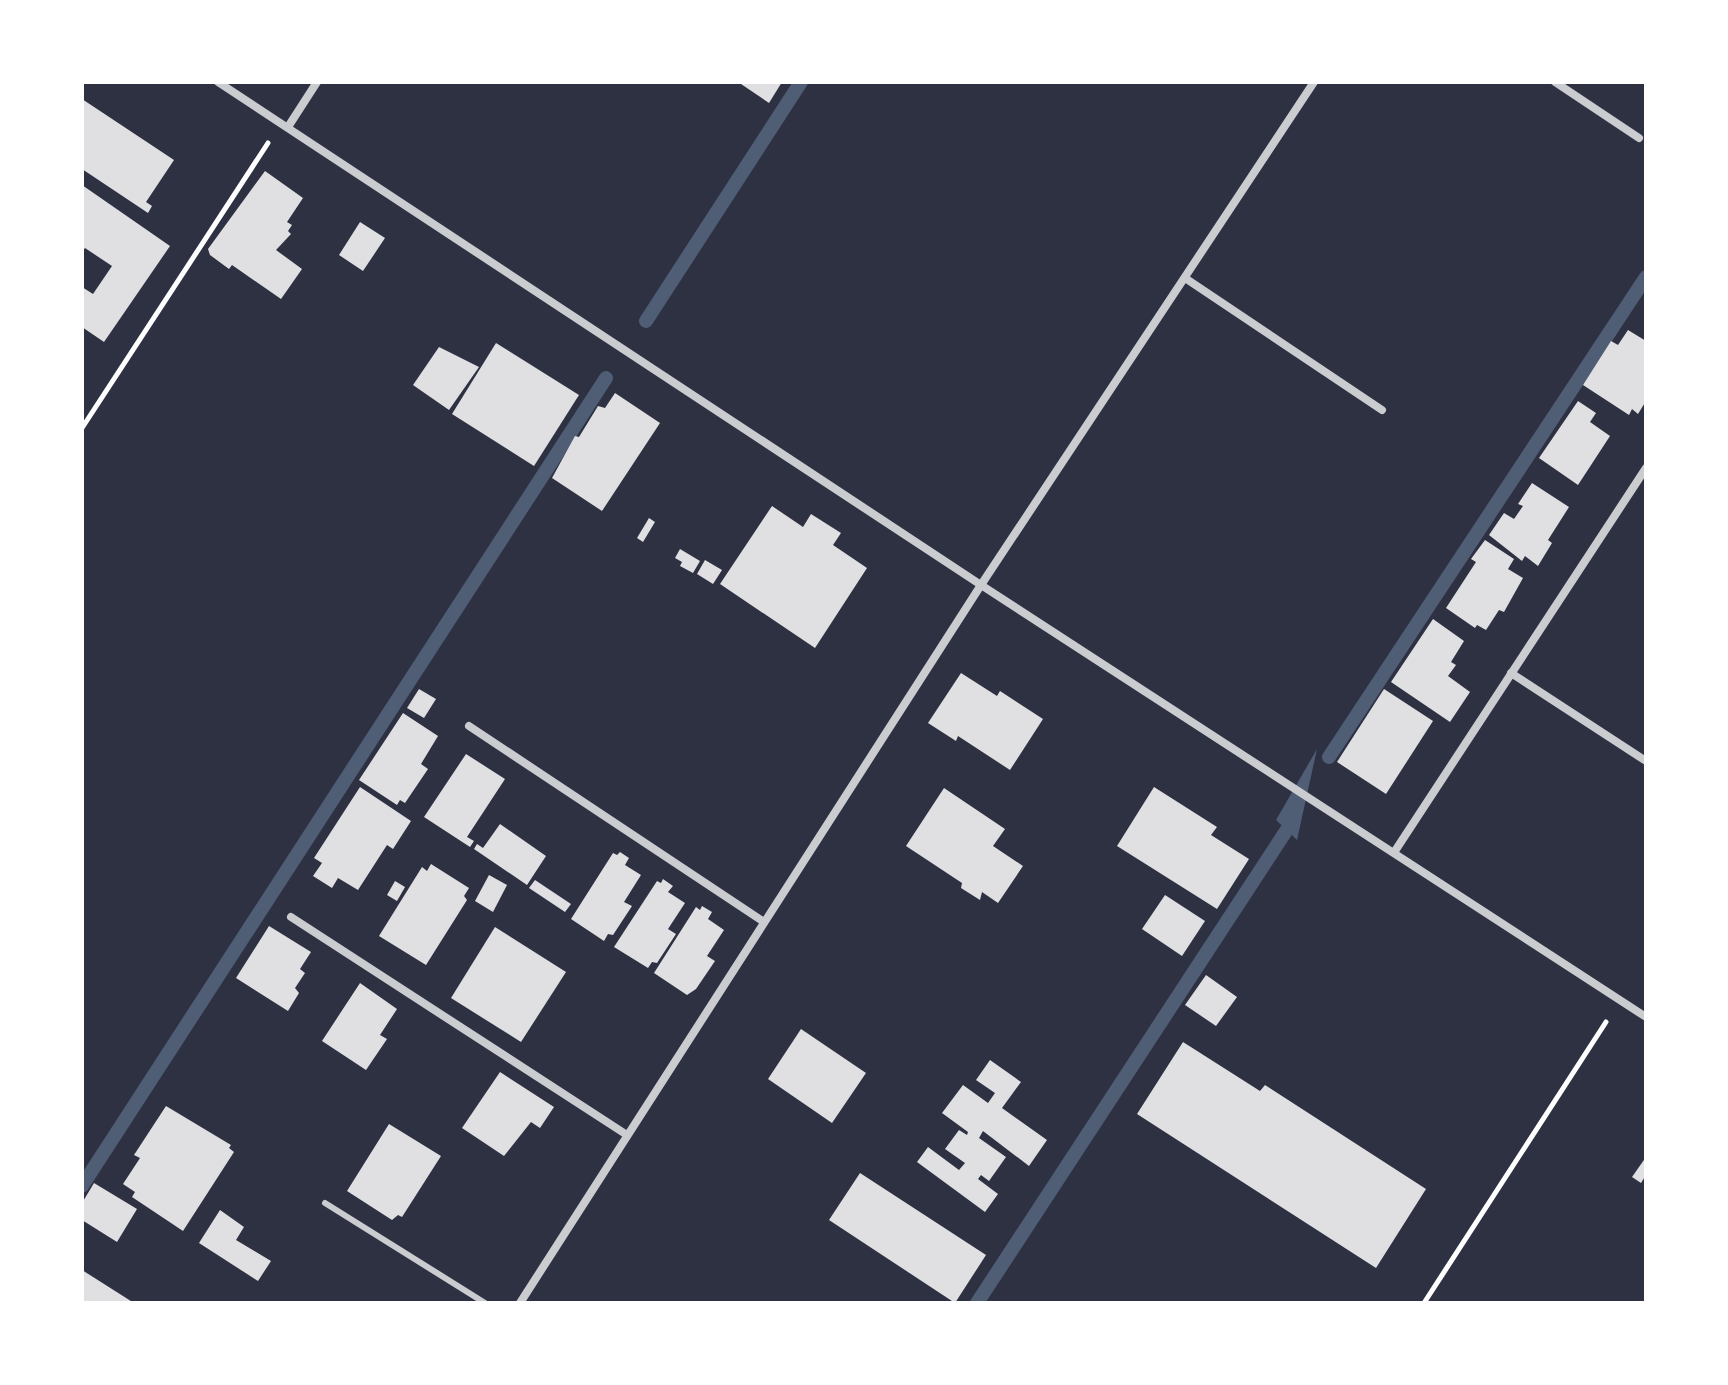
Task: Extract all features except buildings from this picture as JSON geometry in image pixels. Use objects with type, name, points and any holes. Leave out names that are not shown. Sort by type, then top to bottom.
[{"type":"street","points":[[218,82],[981,585],[1395,851],[1646,1017]]},
{"type":"street","points":[[284,124],[317,82]]},
{"type":"street","points":[[520,1303],[981,585],[1314,82]]},
{"type":"street","points":[[1555,82],[1639,138]]},
{"type":"street","points":[[1185,278],[1382,410]]},
{"type":"street","points":[[1395,851],[1646,468]]},
{"type":"street","points":[[1511,673],[1646,761]]},
{"type":"street","points":[[469,726],[764,922]]},
{"type":"street","points":[[291,917],[627,1135]]},
{"type":"lane","points":[[325,1203],[485,1303]]},
{"type":"path","points":[[82,428],[284,124]]},
{"type":"path","points":[[1424,1303],[1607,1021]]},
{"type":"water","points":[[1317,749],[1297,840],[1276,820]]},
{"type":"waterway","points":[[646,321],[801,82]]},
{"type":"waterway","points":[[1329,757],[1646,277]]},
{"type":"waterway","points":[[82,1186],[606,378]]},
{"type":"waterway","points":[[977,1303],[1288,828]]}]
